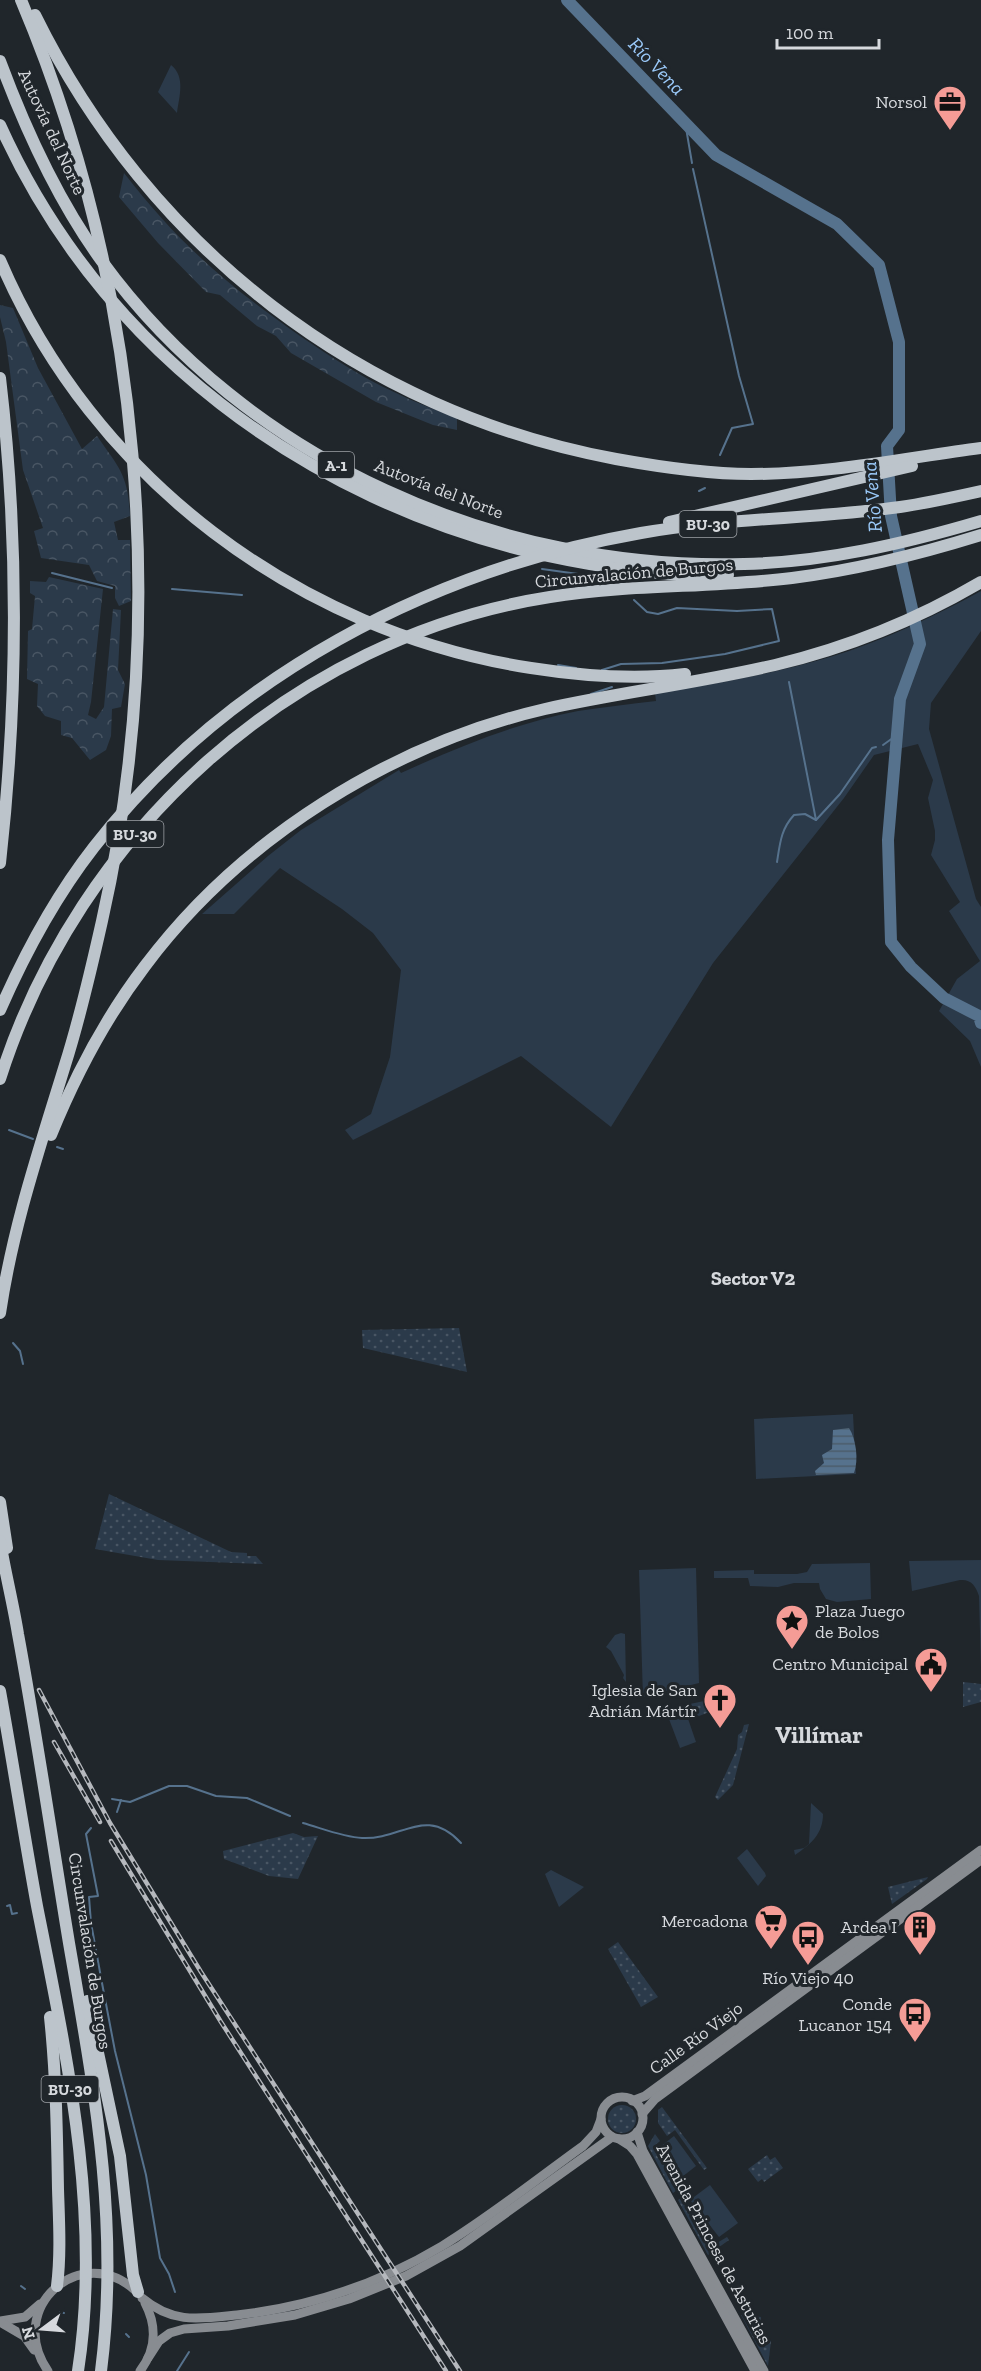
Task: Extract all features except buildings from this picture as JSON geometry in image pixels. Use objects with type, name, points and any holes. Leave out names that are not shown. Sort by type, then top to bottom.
[{"type":"highway","points":[[0,1313],[19,1216],[71,1046],[101,926],[119,835],[129,757],[137,656],[137,520],[131,440],[107,283],[78,164],[48,68],[21,0]]},
{"type":"highway","points":[[28,0],[57,58],[95,119],[142,183],[167,211],[228,270],[260,297],[291,321],[354,362],[404,390],[460,414],[512,434],[591,455],[662,467],[738,473],[846,474]]},
{"type":"highway","name":"Autovía del Norte","points":[[0,61],[27,129],[56,188],[83,233],[118,282],[166,337],[212,380],[274,428],[325,460],[395,495],[459,520],[549,545],[590,553],[673,562],[744,564],[858,559]]},
{"type":"highway","name":"Autovía del Norte","points":[[0,125],[47,214],[85,268],[120,311],[168,360],[222,405],[290,452],[335,478],[450,528],[518,549],[586,564],[650,572],[720,576],[858,559],[981,521]]},
{"type":"highway","points":[[0,260],[31,322],[66,380],[126,455],[174,502],[225,543],[316,600],[384,630],[433,646],[507,664],[564,673],[604,676],[678,675],[724,670],[803,656]]},
{"type":"highway","points":[[0,378],[11,506],[15,634],[10,747],[0,863]]},
{"type":"highway","points":[[569,548],[846,474],[981,448]]},
{"type":"highway","name":"Circunvalación de Burgos","points":[[0,1011],[24,957],[54,906],[93,849],[134,799],[193,742],[237,706],[294,667],[352,633],[418,600],[480,575],[569,548],[695,525],[848,512],[952,498],[981,491]]},
{"type":"highway","name":"Circunvalación de Burgos","points":[[0,1079],[26,1008],[58,944],[106,869],[137,832],[165,801],[235,737],[288,699],[355,661],[430,629],[512,604],[551,597],[627,589],[793,578],[858,559],[890,560],[981,535]]},
{"type":"highway","points":[[3,1297],[34,1178],[60,1113],[114,1011],[146,964],[187,917],[254,854],[302,817],[371,775],[426,749],[484,726],[562,705],[754,669],[803,656],[850,641],[922,612],[981,582]]},
{"type":"highway","points":[[0,1502],[18,1632]]},
{"type":"highway","name":"Circunvalación de Burgos","points":[[0,1540],[18,1632],[93,2082],[106,2191],[107,2306],[101,2371]]},
{"type":"highway","name":"BU-30","points":[[0,1691],[67,2069],[82,2192],[85,2259],[84,2314],[78,2371]]},
{"type":"highway","points":[[53,1838],[112,2116],[125,2193],[133,2276],[140,2295]]},
{"type":"highway","points":[[32,1879],[56,2070],[60,2284]]},
{"type":"main road","name":"Calle Río Viejo","points":[[632,2101],[645,2096],[981,1850]]},
{"type":"main road","name":"Calle Río Viejo","points":[[642,2114],[655,2099],[981,1860]]},
{"type":"main road","points":[[140,2371],[159,2340],[170,2333],[184,2329],[228,2326],[295,2315],[349,2299],[377,2283],[403,2272],[459,2246],[616,2138],[628,2138],[637,2132],[642,2114],[632,2101],[621,2097],[613,2100],[603,2108],[597,2132],[583,2146],[478,2222],[403,2272]]},
{"type":"main road","points":[[601,2118],[604,2129],[616,2138]]},
{"type":"main road","name":"Avenida Princesa de Asturias","points":[[637,2132],[643,2151],[764,2371]]},
{"type":"main road","name":"Avenida Princesa de Asturias","points":[[616,2138],[637,2154],[755,2371]]},
{"type":"main road","points":[[0,2321],[25,2317],[60,2284],[77,2276],[91,2273],[106,2274],[120,2279],[158,2311],[186,2317],[229,2316],[268,2311],[377,2283]]},
{"type":"main road","points":[[140,2295],[152,2317],[154,2331],[148,2358]]},
{"type":"main road","points":[[44,2300],[36,2317],[34,2336],[45,2367]]},
{"type":"main road","points":[[0,2321],[24,2336],[45,2367]]},
{"type":"green space","points":[[171,65],[179,75],[180,81],[177,113],[158,92]]},
{"type":"green space","points":[[124,173],[184,242],[250,299],[300,336],[358,373],[402,396],[457,418],[457,430],[433,425],[376,402],[291,353],[276,336],[257,326],[220,295],[206,292],[158,243],[119,197]]},
{"type":"green space","points":[[0,305],[13,308],[38,368],[82,449],[97,436],[125,481],[130,516],[114,522],[118,540],[130,540],[131,601],[119,606],[115,598],[115,586],[97,581],[89,565],[41,558],[34,531],[43,528],[23,470]]},
{"type":"green space","points":[[49,577],[103,589],[88,715],[96,719],[104,707],[113,609],[121,610],[118,670],[125,684],[121,707],[112,709],[111,736],[106,750],[90,760],[72,738],[61,735],[61,721],[45,716],[37,706],[38,684],[27,679],[28,631],[32,629],[35,596],[30,593],[30,581],[46,582]]},
{"type":"green space","points":[[981,591],[981,631],[931,703],[929,729],[976,899],[981,907],[981,1067],[970,1041],[939,1011],[957,979],[980,961],[949,911],[960,902],[931,855],[935,831],[928,798],[933,780],[918,744],[874,755],[844,798],[713,963],[611,1127],[521,1056],[353,1140],[345,1130],[371,1114],[390,1057],[401,970],[373,933],[342,909],[280,868],[234,914],[202,914],[301,830],[399,770],[401,773],[444,754],[532,722],[578,711],[656,701],[655,693],[787,669],[830,657],[907,628]]},
{"type":"green space","points":[[459,1328],[467,1372],[363,1348],[362,1330]]},
{"type":"green space","points":[[853,1414],[856,1474],[756,1479],[754,1419]]},
{"type":"green space","points":[[109,1494],[231,1552],[256,1556],[263,1564],[158,1560],[95,1549]]},
{"type":"green space","points":[[981,1560],[981,1668],[979,1596],[975,1586],[970,1582],[960,1580],[912,1591],[909,1561]]},
{"type":"green space","points":[[870,1563],[871,1599],[837,1602],[826,1599],[819,1583],[794,1583],[778,1587],[750,1586],[748,1578],[714,1578],[714,1571],[754,1570],[754,1574],[797,1574],[807,1572],[812,1564]]},
{"type":"green space","points":[[696,1568],[699,1683],[643,1697],[639,1570]]},
{"type":"green space","points":[[625,1634],[626,1682],[611,1651],[606,1647],[615,1635]]},
{"type":"green space","points":[[963,1682],[981,1684],[981,1702],[963,1707]]},
{"type":"green space","points":[[723,1697],[722,1707],[699,1716],[694,1714],[690,1704]]},
{"type":"green space","points":[[686,1713],[696,1742],[680,1748],[669,1719]]},
{"type":"green space","points":[[749,1724],[733,1785],[718,1800],[715,1797],[737,1749],[738,1735],[742,1732],[744,1725]]},
{"type":"green space","points":[[811,1803],[823,1814],[821,1827],[809,1844]]},
{"type":"green space","points":[[293,1833],[304,1837],[318,1836],[298,1879],[269,1876],[224,1859],[223,1851]]},
{"type":"green space","points":[[809,1844],[806,1847],[795,1855],[794,1850],[804,1848]]},
{"type":"green space","points":[[747,1849],[766,1876],[758,1886],[737,1858]]},
{"type":"green space","points":[[551,1870],[584,1887],[559,1907],[545,1874]]},
{"type":"green space","points":[[928,1877],[927,1879],[892,1904],[888,1887]]},
{"type":"green space","points":[[618,1942],[658,1997],[641,2007],[608,1949]]},
{"type":"green space","points":[[622,2105],[632,2109],[636,2119],[632,2129],[622,2133],[612,2129],[608,2119],[612,2109]]},
{"type":"green space","points":[[662,2107],[707,2168],[704,2170],[675,2130],[667,2136],[658,2123],[658,2110]]},
{"type":"green space","points":[[655,2134],[660,2141],[653,2147],[677,2180],[673,2183],[677,2190],[673,2193],[648,2146]]},
{"type":"green space","points":[[674,2136],[696,2166],[682,2177],[660,2147]]},
{"type":"green space","points":[[767,2155],[770,2160],[775,2157],[783,2168],[764,2182],[762,2179],[758,2182],[748,2169]]},
{"type":"green space","points":[[710,2185],[738,2223],[719,2237],[690,2200]]},
{"type":"green space","points":[[682,2197],[717,2243],[727,2237],[729,2240],[708,2255],[678,2200]]},
{"type":"green space","points":[[741,2315],[761,2317],[758,2339],[771,2341],[768,2366]]},
{"type":"shaded area","points":[[849,1428],[856,1450],[854,1473],[816,1475],[815,1471],[824,1463],[822,1455],[832,1449],[833,1430]]},
{"type":"waterway","name":"Río Vena","points":[[567,0],[716,155],[837,224],[879,265],[899,342],[899,430],[887,446],[891,516],[920,644],[900,699],[888,840],[891,942],[911,967],[944,998],[979,1016],[981,1023]]},
{"type":"waterway","points":[[685,122],[692,163]]},
{"type":"waterway","points":[[693,169],[739,376],[753,424],[732,428],[720,455]]},
{"type":"waterway","points":[[699,491],[705,488]]},
{"type":"waterway","points":[[542,569],[607,578],[613,581]]},
{"type":"waterway","points":[[52,573],[112,588]]},
{"type":"waterway","points":[[172,589],[242,595]]},
{"type":"waterway","points":[[602,670],[621,664],[662,663],[725,654],[779,641],[772,609],[737,611],[677,608],[658,614],[647,612],[634,600]]},
{"type":"waterway","points":[[558,665],[576,668]]},
{"type":"waterway","points":[[789,682],[816,820]]},
{"type":"waterway","points":[[591,694],[612,687]]},
{"type":"waterway","points":[[883,745],[897,735]]},
{"type":"waterway","points":[[816,820],[840,794],[872,748],[876,747]]},
{"type":"waterway","points":[[777,862],[780,842],[794,815],[805,814],[816,820]]},
{"type":"waterway","points":[[9,1130],[33,1139]]},
{"type":"waterway","points":[[57,1147],[63,1149]]},
{"type":"waterway","points":[[13,1343],[20,1351],[23,1364]]},
{"type":"waterway","points":[[112,1799],[130,1802],[169,1786],[187,1786],[216,1796],[247,1798],[290,1816]]},
{"type":"waterway","points":[[117,1812],[121,1800]]},
{"type":"waterway","points":[[303,1823],[362,1838],[376,1837],[425,1825],[436,1826],[461,1843]]},
{"type":"waterway","points":[[91,1828],[86,1834],[98,1896],[89,1897],[91,1923],[115,2051],[146,2175],[160,2258],[175,2292]]},
{"type":"waterway","points":[[7,1906],[10,1905],[12,1914],[17,1913]]},
{"type":"waterway","points":[[21,2286],[25,2289]]},
{"type":"waterway","points":[[60,2312],[64,2313]]},
{"type":"waterway","points":[[126,2334],[129,2337]]},
{"type":"waterway","points":[[177,2371],[189,2352]]},
{"type":"railway","points":[[39,1690],[110,1823],[201,1972],[460,2371]]},
{"type":"railway","points":[[54,1742],[100,1822]]},
{"type":"railway","points":[[111,1841],[221,2022],[446,2371]]},
{"type":"place","name":"Norsol","points":[[950,131]]},
{"type":"place","name":"Plaza Juego de Bolos","points":[[792,1650]]},
{"type":"place","name":"Centro Municipal","points":[[931,1693]]},
{"type":"place","name":"Iglesia de San Adrián Mártír","points":[[720,1729]]},
{"type":"place","name":"Mercadona","points":[[771,1950]]},
{"type":"place","name":"Ardea I","points":[[920,1956]]},
{"type":"place","name":"Río Viejo 40","points":[[808,1966]]},
{"type":"place","name":"Conde Lucanor 154","points":[[915,2043]]},
{"type":"district","name":"Sector V2","points":[[753,1278]]},
{"type":"district","name":"Villímar","points":[[819,1734]]}]
